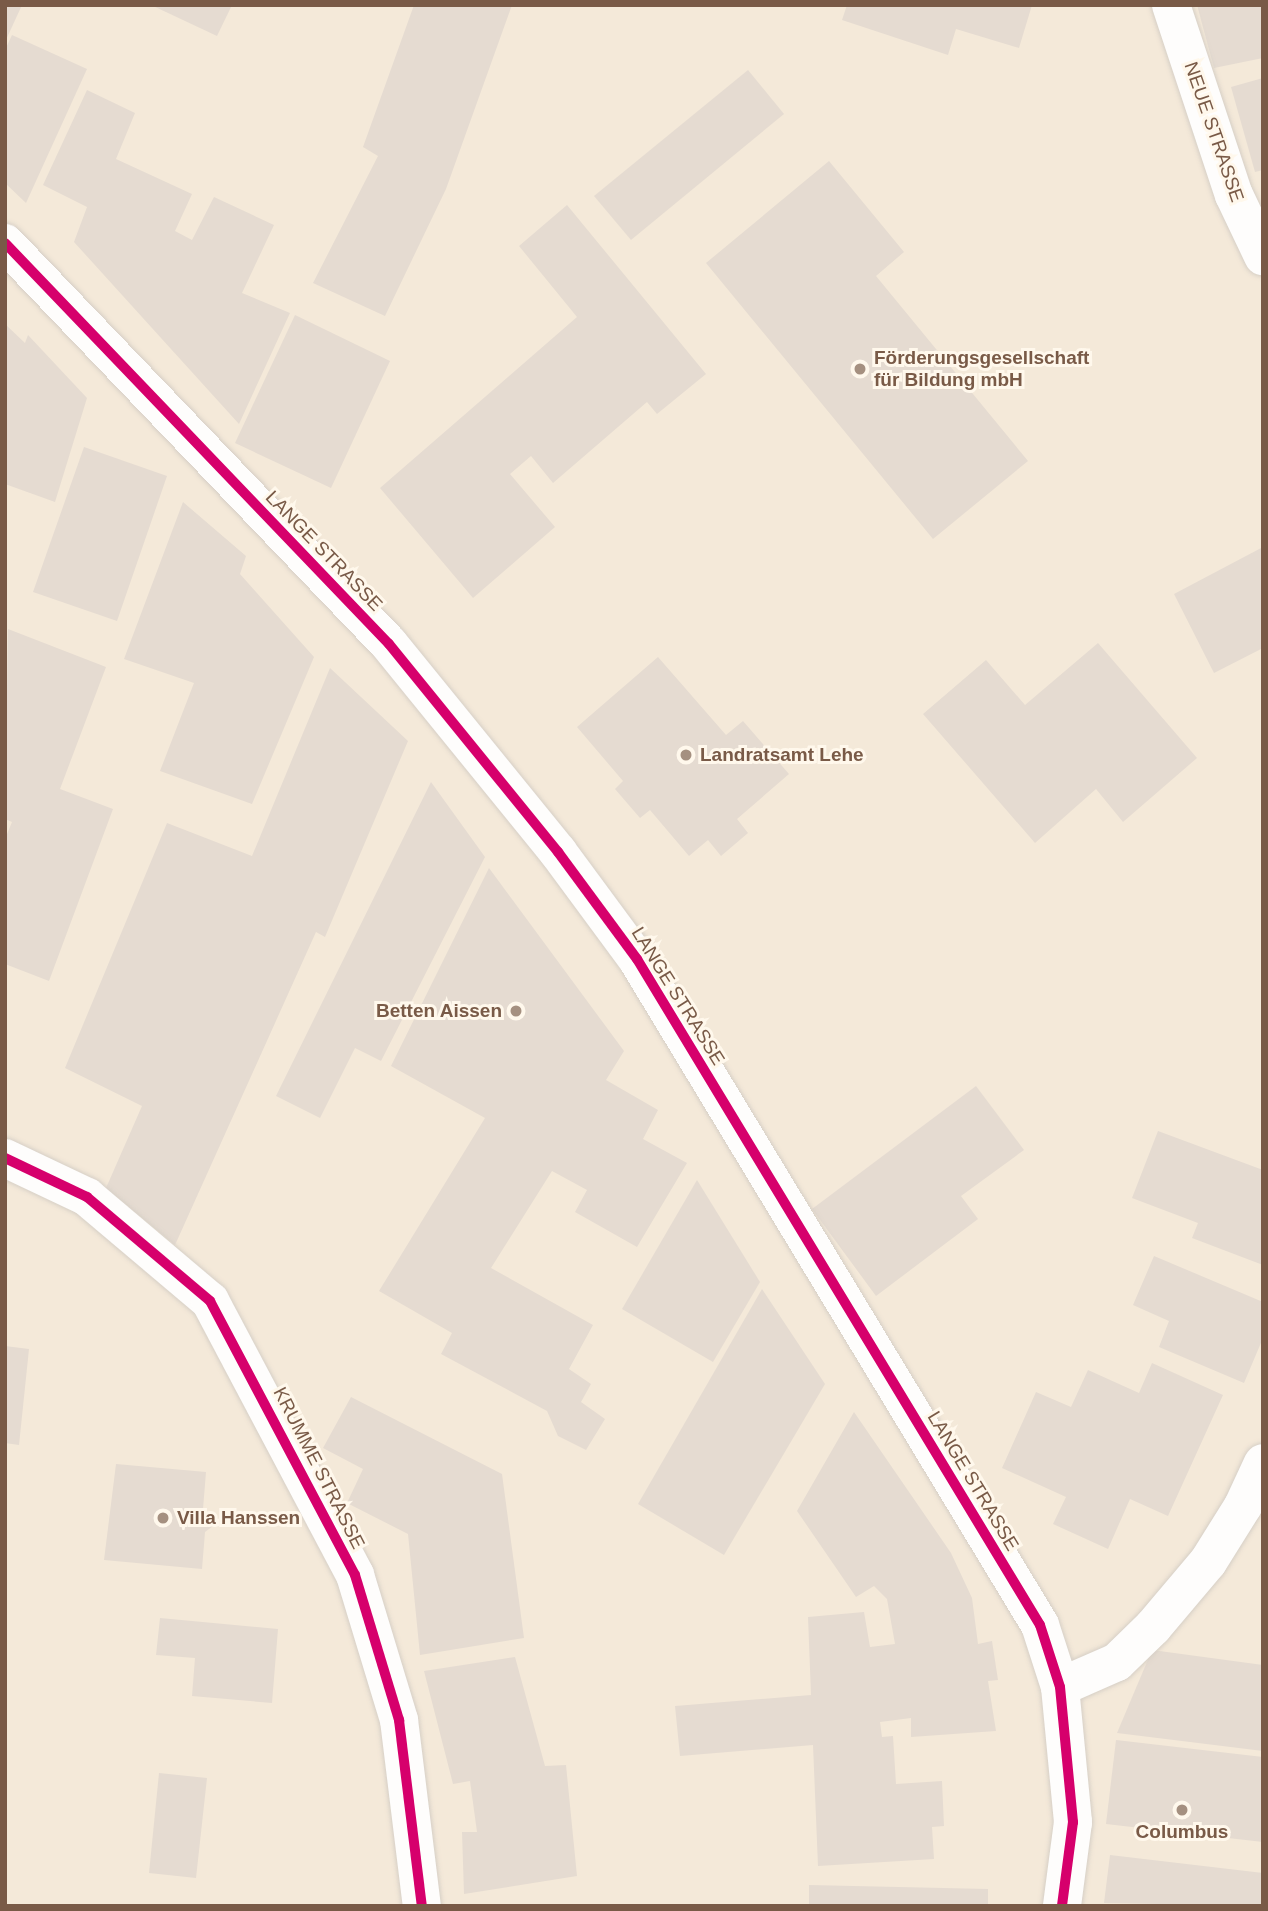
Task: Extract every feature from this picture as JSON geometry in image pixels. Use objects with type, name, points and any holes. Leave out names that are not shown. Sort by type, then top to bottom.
[{"type":"street","name":"NEUE STRASSE","points":[[1171,5],[1234,195],[1263,256]]},
{"type":"street","name":"LANGE STRASSE","points":[[5,243],[389,644],[549,841],[637,959],[1040,1625],[1060,1687],[1073,1822],[1062,1906]]},
{"type":"street","name":"KRUMME STRASSE","points":[[5,1158],[87,1197],[210,1301],[355,1575],[399,1720],[422,1906]]},
{"type":"street","points":[[1060,1687],[1117,1662],[1153,1627],[1208,1562],[1243,1506],[1263,1463]]},
{"type":"shaded area","points":[[5,5],[1263,5],[1263,1906],[5,1906]]},
{"type":"building","points":[[5,5],[22,5],[5,42]]},
{"type":"building","points":[[151,5],[232,5],[217,36]]},
{"type":"building","points":[[414,5],[512,5],[446,189],[385,316],[313,283],[378,156],[363,147]]},
{"type":"building","points":[[847,5],[1032,5],[1019,48],[956,29],[948,55],[842,20]]},
{"type":"building","points":[[1197,5],[1263,5],[1263,58],[1214,68]]},
{"type":"building","points":[[12,35],[87,69],[26,203],[5,183],[5,50]]},
{"type":"building","points":[[748,70],[784,114],[631,240],[594,196]]},
{"type":"building","points":[[1263,78],[1263,170],[1255,172],[1231,87]]},
{"type":"building","points":[[87,90],[135,113],[116,159],[192,194],[175,231],[192,240],[214,197],[274,225],[242,293],[290,313],[239,424],[74,242],[87,207],[43,185]]},
{"type":"building","points":[[829,161],[904,252],[876,276],[1028,461],[933,539],[706,263]]},
{"type":"building","points":[[567,205],[706,374],[657,414],[647,402],[553,483],[531,456],[510,474],[555,527],[473,598],[380,488],[577,317],[519,246]]},
{"type":"building","points":[[295,315],[390,361],[331,488],[235,443]]},
{"type":"building","points":[[5,324],[25,343],[28,335],[87,398],[55,502],[5,484]]},
{"type":"building","points":[[84,447],[167,476],[117,621],[33,592]]},
{"type":"building","points":[[183,502],[246,556],[240,574],[314,657],[252,804],[160,771],[194,683],[124,659]]},
{"type":"building","points":[[1263,547],[1263,648],[1214,673],[1174,594]]},
{"type":"building","points":[[8,629],[106,667],[60,789],[113,809],[49,981],[5,964],[5,839],[12,822],[5,819]]},
{"type":"building","points":[[1098,643],[1197,758],[1123,822],[1096,789],[1035,843],[923,714],[986,660],[1025,705]]},
{"type":"building","name":"Landratsamt Lehe","points":[[658,657],[726,735],[743,721],[789,774],[737,819],[748,833],[721,856],[708,840],[689,856],[650,810],[640,818],[615,789],[623,781],[577,727]]},
{"type":"building","points":[[330,668],[408,741],[325,937],[316,932],[175,1245],[106,1188],[142,1106],[65,1068],[167,823],[252,856]]},
{"type":"building","points":[[431,782],[485,857],[381,1061],[355,1048],[320,1118],[276,1096]]},
{"type":"building","points":[[489,868],[624,1051],[606,1080],[658,1110],[643,1139],[687,1163],[637,1247],[575,1212],[587,1190],[552,1171],[491,1268],[593,1325],[569,1369],[591,1384],[581,1402],[605,1419],[586,1450],[558,1436],[547,1411],[441,1354],[452,1333],[379,1291],[485,1118],[391,1066]]},
{"type":"building","points":[[976,1086],[1024,1150],[961,1196],[978,1219],[876,1296],[812,1209]]},
{"type":"building","points":[[1158,1131],[1263,1170],[1263,1265],[1192,1238],[1198,1223],[1132,1198]]},
{"type":"building","points":[[697,1180],[760,1282],[713,1362],[622,1309]]},
{"type":"building","points":[[1154,1256],[1263,1302],[1263,1338],[1244,1383],[1159,1347],[1169,1321],[1133,1305]]},
{"type":"building","points":[[762,1289],[825,1384],[724,1555],[638,1504]]},
{"type":"building","points":[[5,1346],[29,1349],[19,1445],[5,1443]]},
{"type":"building","points":[[1152,1363],[1223,1395],[1168,1516],[1130,1499],[1108,1549],[1053,1524],[1066,1497],[1002,1468],[1036,1392],[1071,1407],[1088,1370],[1139,1393]]},
{"type":"building","points":[[351,1397],[502,1474],[524,1638],[420,1655],[408,1534],[347,1503],[363,1469],[323,1448]]},
{"type":"building","points":[[854,1412],[951,1553],[972,1598],[978,1644],[992,1641],[998,1680],[988,1681],[996,1731],[911,1737],[911,1718],[880,1722],[882,1737],[893,1736],[896,1784],[942,1781],[944,1826],[932,1827],[934,1859],[818,1866],[813,1745],[680,1756],[675,1706],[811,1695],[808,1617],[864,1612],[870,1647],[895,1644],[887,1599],[874,1586],[856,1597],[797,1511]]},
{"type":"building","name":"Villa Hanssen","points":[[116,1464],[206,1472],[203,1509],[214,1517],[213,1526],[205,1532],[202,1569],[104,1560]]},
{"type":"building","points":[[160,1618],[278,1629],[272,1703],[192,1696],[195,1658],[156,1655]]},
{"type":"building","points":[[1152,1650],[1263,1665],[1263,1751],[1117,1733]]},
{"type":"building","points":[[515,1657],[545,1766],[566,1765],[577,1876],[464,1894],[462,1832],[477,1832],[470,1781],[453,1784],[424,1671]]},
{"type":"building","points":[[1116,1740],[1263,1757],[1263,1842],[1106,1824]]},
{"type":"building","points":[[159,1773],[207,1778],[196,1878],[149,1873]]},
{"type":"building","points":[[1110,1855],[1263,1873],[1263,1906],[1104,1903]]},
{"type":"building","points":[[809,1885],[988,1889],[988,1906],[809,1906]]},
{"type":"cycle path","points":[[5,243],[389,644],[558,852],[637,959],[1040,1625],[1060,1687],[1073,1822],[1062,1906]]},
{"type":"cycle path","points":[[5,1158],[87,1197],[210,1301],[355,1575],[399,1720],[422,1906]]},
{"type":"place","name":"Förderungsgesellschaft für Bildung mbH","points":[[860,369]]},
{"type":"place","name":"Landratsamt Lehe","points":[[686,755]]},
{"type":"place","name":"Betten Aissen","points":[[516,1011]]},
{"type":"place","name":"Villa Hanssen","points":[[163,1518]]},
{"type":"place","name":"Columbus","points":[[1182,1810]]}]
